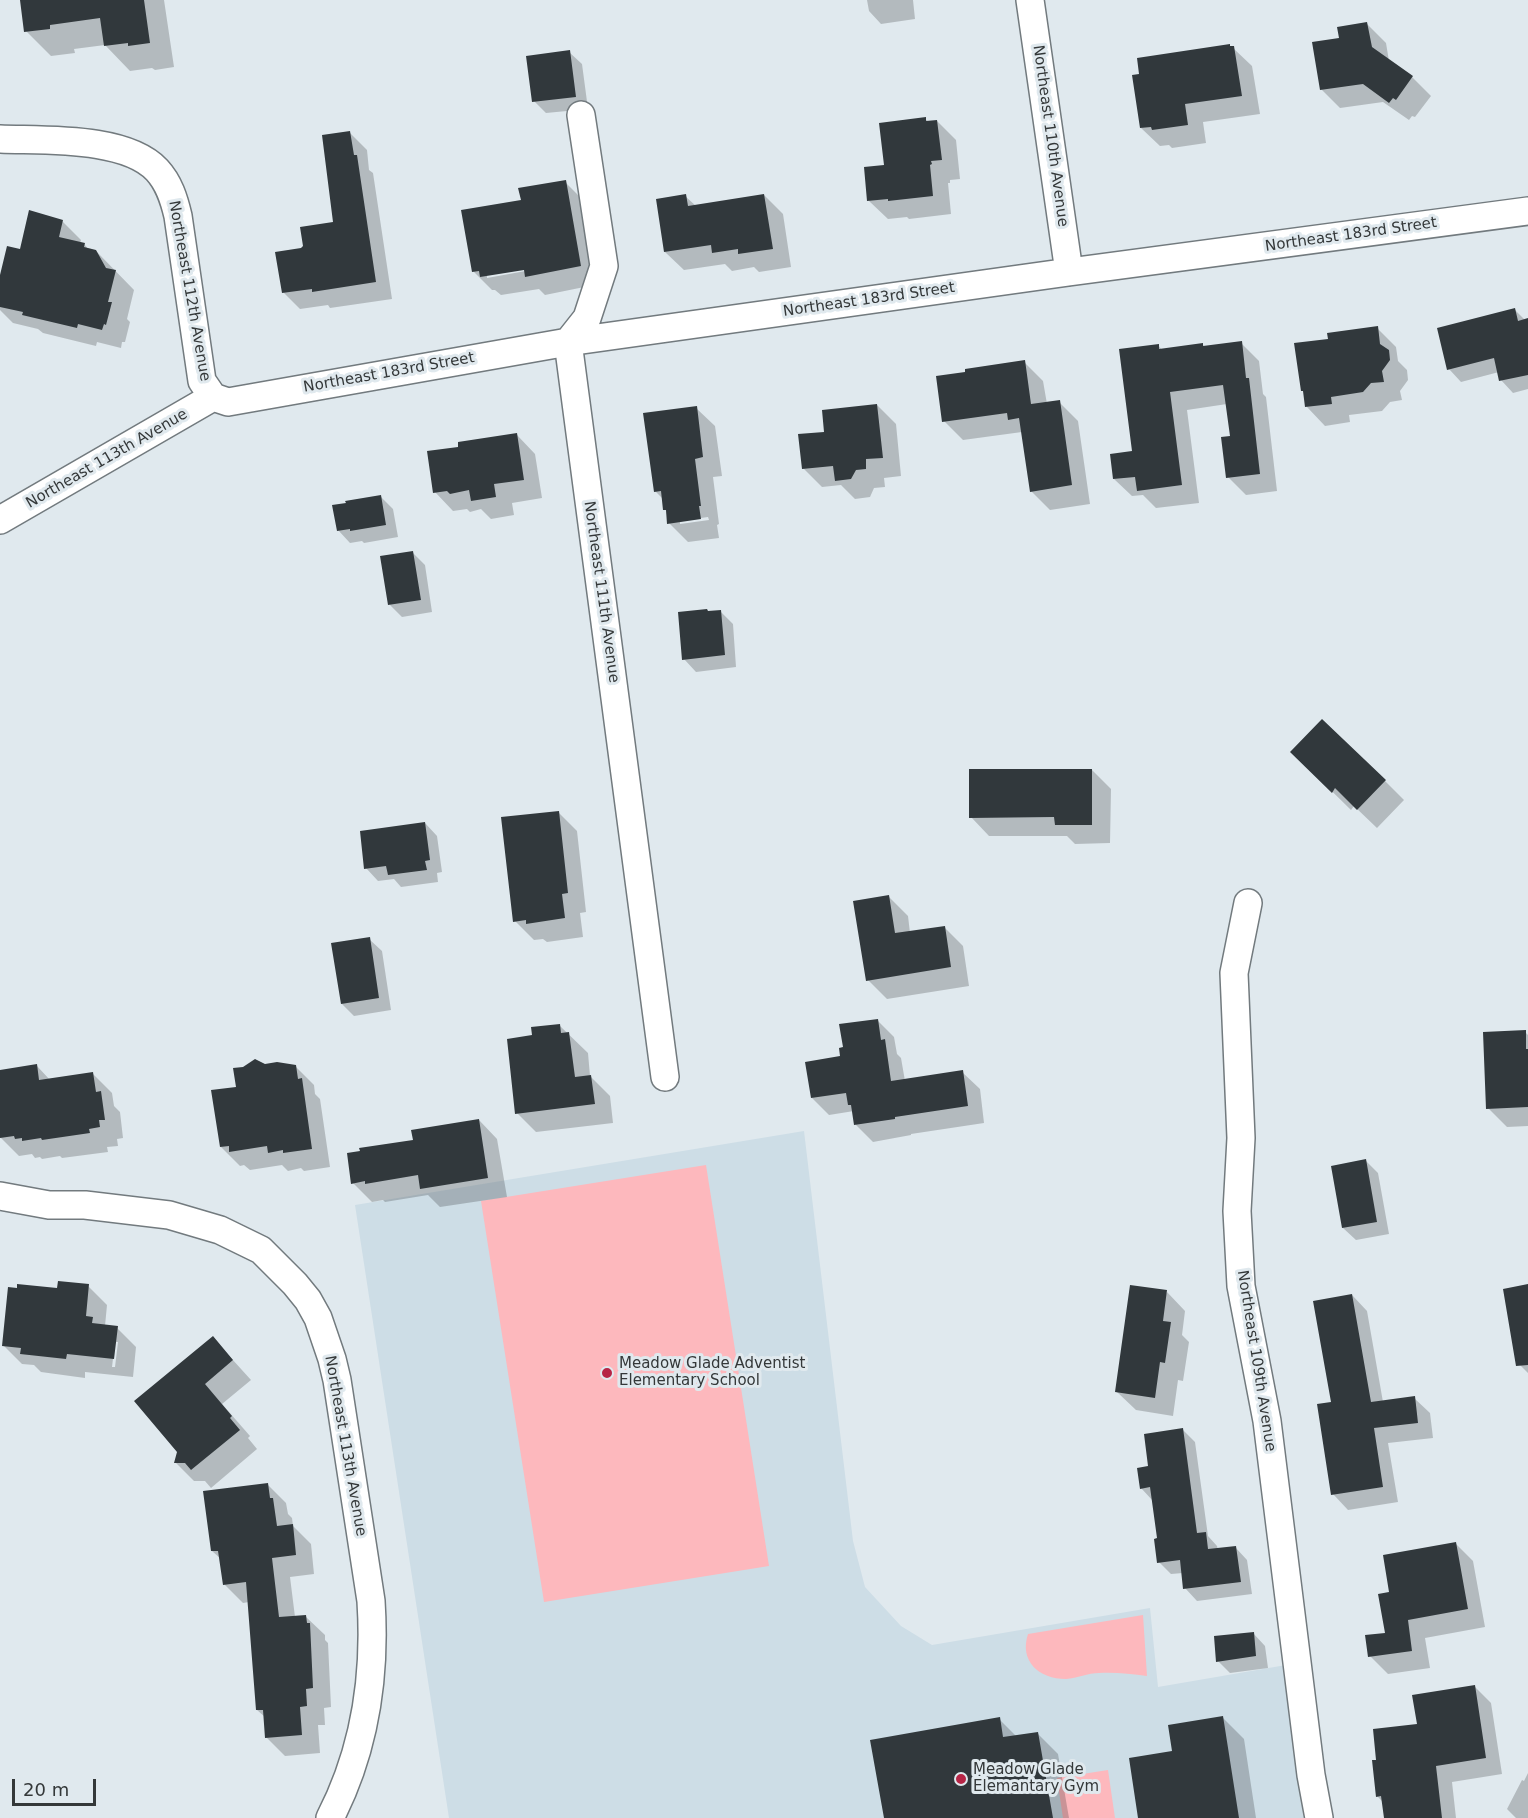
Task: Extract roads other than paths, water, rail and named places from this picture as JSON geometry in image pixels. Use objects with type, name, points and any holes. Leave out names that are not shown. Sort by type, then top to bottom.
[{"type":"street","name":"Northeast 110th Avenue","points":[[1030,0],[1069,272]]},
{"type":"street","points":[[567,342],[587,318],[604,266],[581,115]]},
{"type":"street","name":"Northeast 112th Avenue","points":[[0,139],[82,142],[108,146],[130,153],[155,168],[166,181],[174,197],[178,216],[202,381],[213,397]]},
{"type":"street","name":"Northeast 183rd Street","points":[[213,397],[228,402],[567,342],[1528,211]]},
{"type":"street","name":"Northeast 111th Avenue","points":[[567,342],[665,1077]]},
{"type":"street","name":"Northeast 113th Avenue","points":[[0,520],[213,397]]},
{"type":"street","name":"Northeast 109th Avenue","points":[[1248,903],[1234,973],[1241,1138],[1236,1211],[1241,1286],[1267,1421],[1311,1775],[1319,1818]]},
{"type":"street","name":"Northeast 113th Avenue","points":[[0,1196],[48,1205],[85,1205],[169,1215],[220,1230],[261,1250],[295,1284],[308,1300],[318,1318],[337,1380],[371,1601],[373,1628],[373,1656],[365,1720],[354,1760],[339,1801],[330,1818]]},
{"type":"place","name":"Meadow Glade Adventist Elementary School","points":[[607,1373]]},
{"type":"place","name":"Meadow Glade Elemantary Gym","points":[[961,1779]]}]
